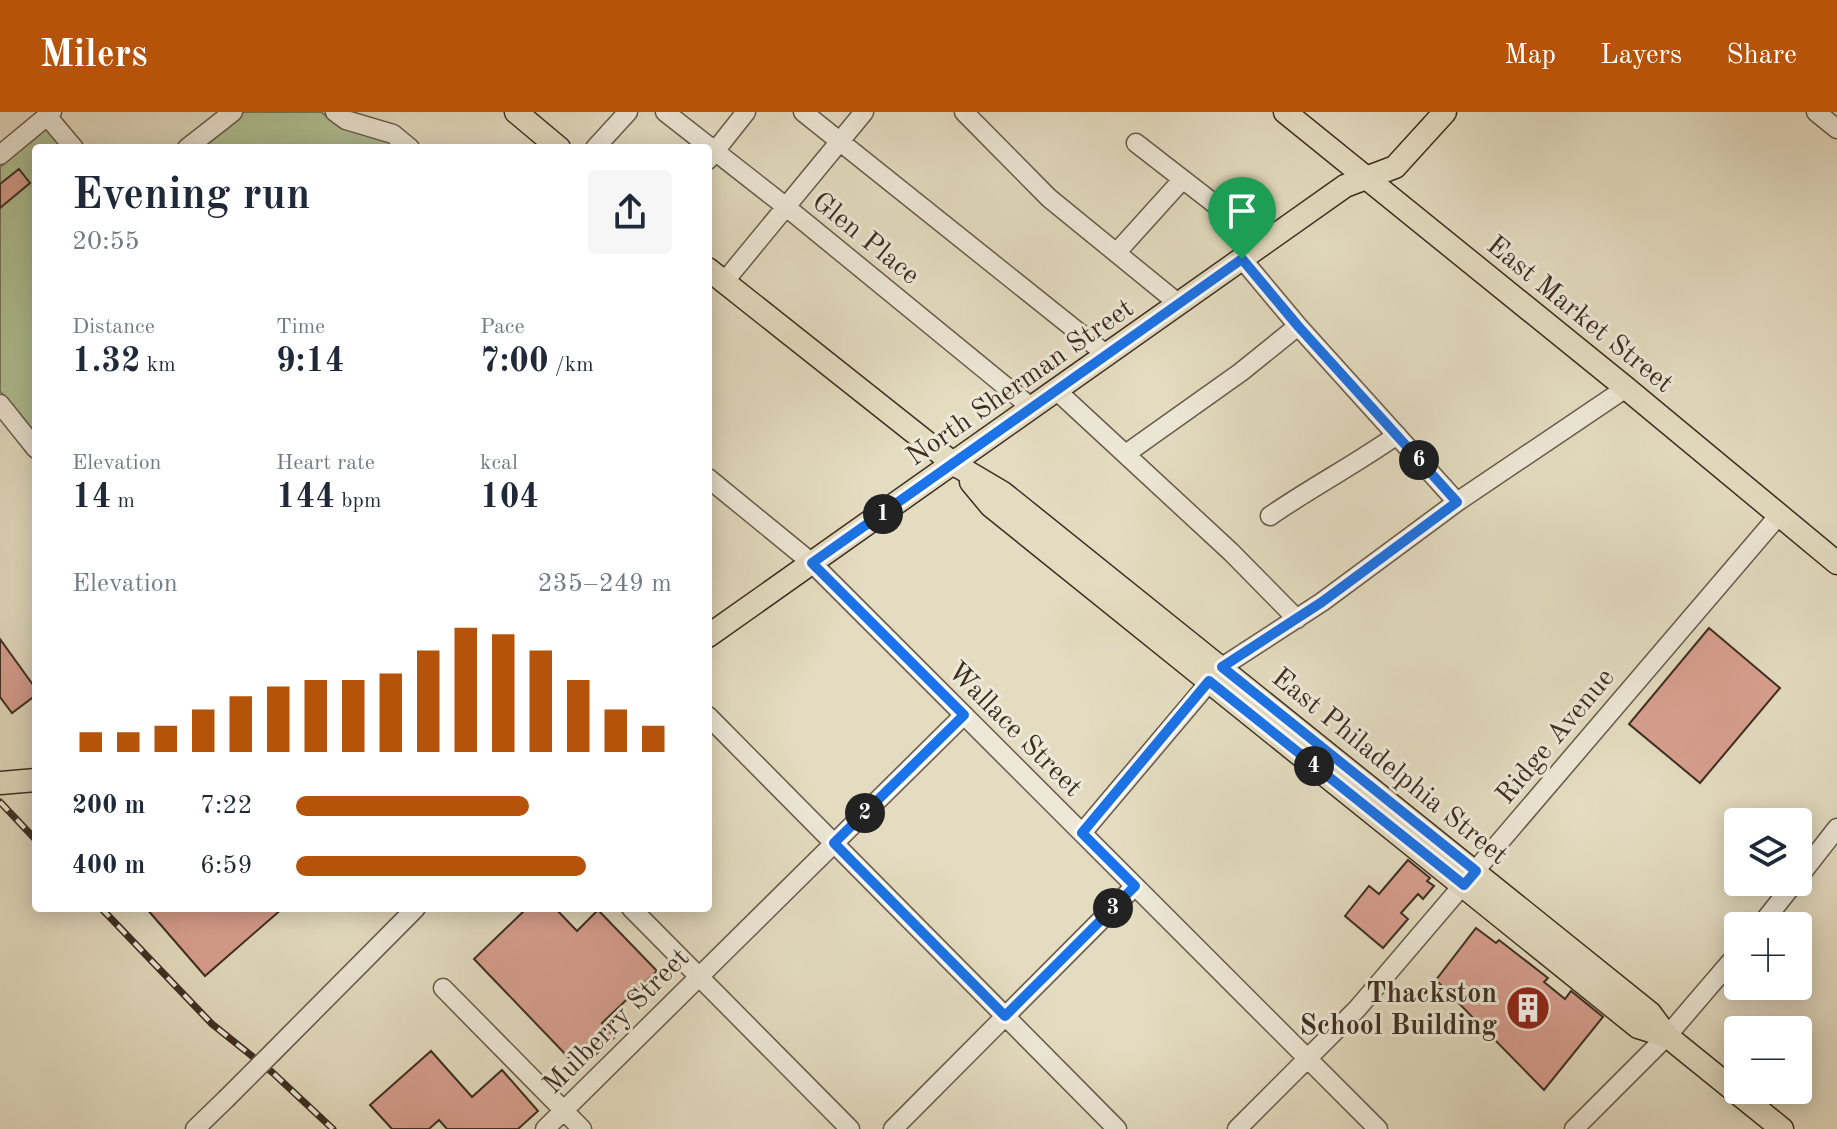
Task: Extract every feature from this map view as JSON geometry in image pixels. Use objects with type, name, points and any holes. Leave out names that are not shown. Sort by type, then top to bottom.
[{"type":"main road","points":[[516,112],[554,144]]},
{"type":"main road","name":"East Market Street","points":[[1285,112],[1837,563]]},
{"type":"main road","name":"North Sherman Street","points":[[712,633],[1345,186],[1395,167],[1445,112]]},
{"type":"main road","name":"East Philadelphia Street","points":[[716,276],[954,464],[991,506],[1215,674],[1470,878],[1650,1013],[1667,1036],[1782,1129]]},
{"type":"main road","points":[[0,783],[32,780]]},
{"type":"street","points":[[192,144],[233,112]]},
{"type":"street","points":[[335,112],[346,120],[393,134],[405,144]]},
{"type":"street","points":[[599,144],[628,112]]},
{"type":"street","name":"Glen Place","points":[[665,112],[698,144]]},
{"type":"street","points":[[712,155],[746,112]]},
{"type":"street","points":[[803,112],[1107,355]]},
{"type":"street","points":[[716,276],[785,206],[864,112]]},
{"type":"street","points":[[964,112],[1049,198],[1179,304]]},
{"type":"street","points":[[1816,112],[1837,129]]},
{"type":"street","points":[[0,155],[50,113],[71,144]]},
{"type":"street","points":[[1136,143],[1265,243]]},
{"type":"street","name":"Glen Place","points":[[712,157],[785,206],[1032,408]]},
{"type":"street","points":[[1117,252],[1182,180]]},
{"type":"street","points":[[1242,259],[1298,326],[1457,502]]},
{"type":"street","points":[[1127,453],[1241,372],[1298,326]]},
{"type":"street","points":[[1082,833],[1215,674],[1297,619],[1457,502],[1626,388]]},
{"type":"street","points":[[1057,391],[1127,453],[1297,619]]},
{"type":"street","points":[[0,404],[32,444]]},
{"type":"street","points":[[1270,516],[1397,435]]},
{"type":"street","name":"Wallace Street","points":[[712,489],[812,563],[1378,1129]]},
{"type":"street","name":"Ridge Avenue","points":[[1237,1129],[1357,1009],[1779,515]]},
{"type":"street","name":"Mulberry Street","points":[[545,1129],[964,715]]},
{"type":"street","points":[[712,720],[1117,1129]]},
{"type":"street","points":[[1812,860],[1837,828]]},
{"type":"street","points":[[893,1129],[1135,886]]},
{"type":"street","points":[[1771,912],[1783,896]]},
{"type":"street","points":[[195,1129],[412,912]]},
{"type":"street","points":[[635,912],[850,1129]]},
{"type":"street","points":[[1583,1126],[1724,969]]},
{"type":"street","points":[[443,988],[582,1129]]},
{"type":"green space","points":[[243,112],[321,112],[339,126],[393,144],[204,144]]},
{"type":"green space","points":[[47,128],[61,144],[32,144],[32,431],[0,391],[0,167]]},
{"type":"building","points":[[19,169],[30,183],[0,208],[0,184]]},
{"type":"building","points":[[1709,628],[1780,688],[1700,783],[1629,724]]},
{"type":"building","points":[[0,639],[32,683],[32,698],[12,713],[0,697]]},
{"type":"building","points":[[1408,860],[1430,878],[1427,881],[1434,886],[1423,899],[1418,894],[1401,913],[1408,919],[1383,948],[1345,916],[1369,886],[1379,894]]},
{"type":"building","points":[[149,912],[278,912],[205,976]]},
{"type":"building","points":[[523,912],[559,912],[577,931],[596,912],[600,912],[657,971],[602,1023],[615,1037],[594,1056],[584,1046],[570,1059],[474,959]]},
{"type":"building","name":"Thackston School Building","points":[[1476,928],[1496,943],[1499,940],[1548,978],[1544,982],[1565,999],[1571,991],[1603,1017],[1544,1090],[1436,980]]},
{"type":"building","points":[[431,1051],[472,1097],[502,1070],[538,1111],[518,1129],[447,1129],[439,1120],[429,1129],[392,1129],[370,1105]]},
{"type":"railway","points":[[0,802],[32,836]]},
{"type":"railway","points":[[105,912],[212,1024],[273,1073],[333,1129]]},
{"type":"place","name":"Thackston School Building","points":[[1528,1008]]},
{"type":"route","points":[[1242,259],[1298,326],[1457,502],[1322,602],[1222,667],[1476,871],[1464,885],[1209,681],[1082,833],[1135,886],[1005,1016],[834,843],[964,715],[812,563],[1242,259]]}]
